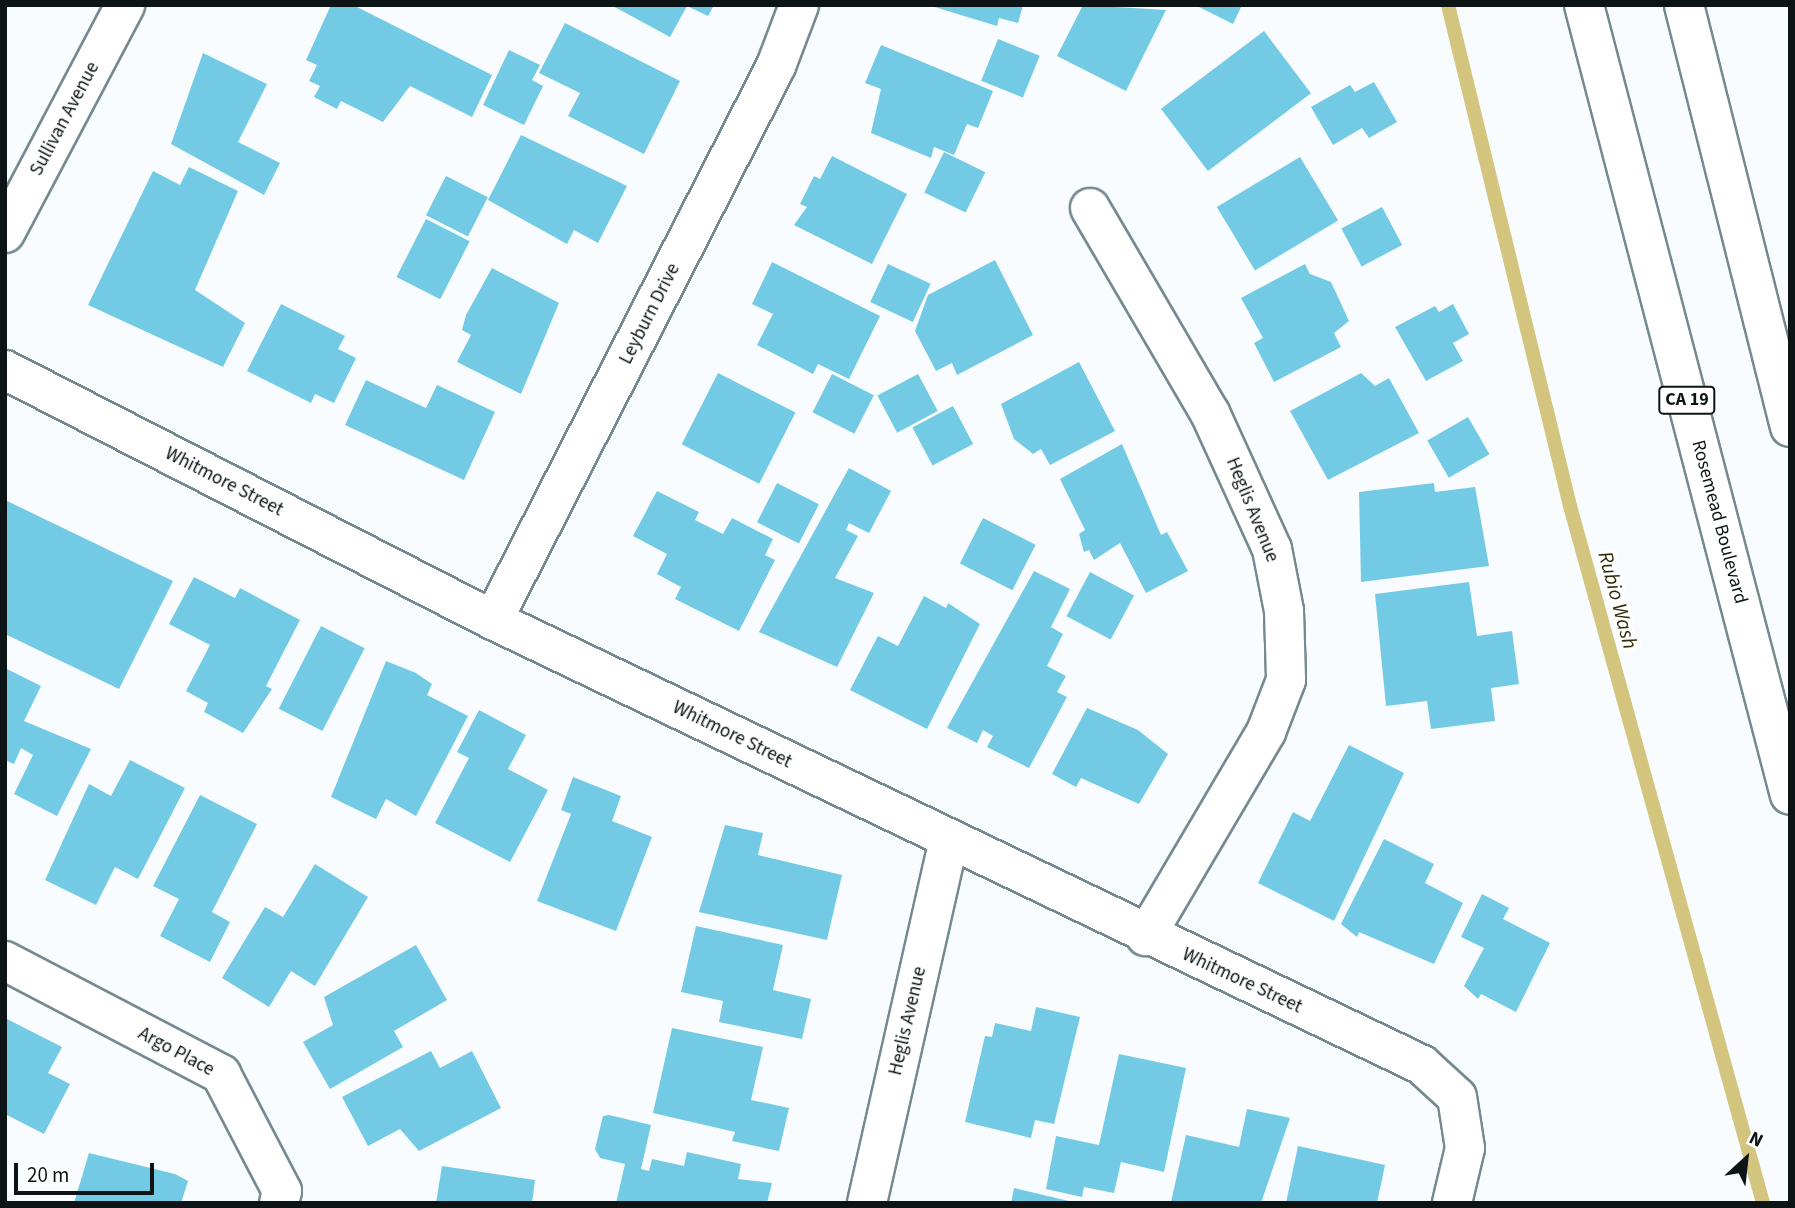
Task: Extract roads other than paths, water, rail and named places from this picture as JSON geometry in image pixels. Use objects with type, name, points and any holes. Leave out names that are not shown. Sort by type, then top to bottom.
[{"type":"street","name":"Sullivan Avenue","points":[[5,233],[125,5]]},
{"type":"street","name":"Leyburn Drive","points":[[493,620],[776,66],[799,5]]},
{"type":"street","name":"Rosemead Boulevard","points":[[1584,5],[1790,796]]},
{"type":"street","points":[[1684,5],[1790,427]]},
{"type":"street","name":"Heglis Avenue","points":[[1090,208],[1210,413],[1272,549],[1284,611],[1286,680],[1266,732],[1146,936]]},
{"type":"street","name":"Whitmore Street","points":[[5,370],[493,620],[1146,936],[1422,1065],[1457,1097],[1465,1148],[1452,1203]]},
{"type":"street","name":"Heglis Avenue","points":[[867,1203],[949,839]]},
{"type":"street","name":"Argo Place","points":[[5,961],[220,1074],[282,1191],[279,1203]]},
{"type":"waterway","name":"Rubio Wash","points":[[1448,5],[1570,506],[1763,1203]]}]
